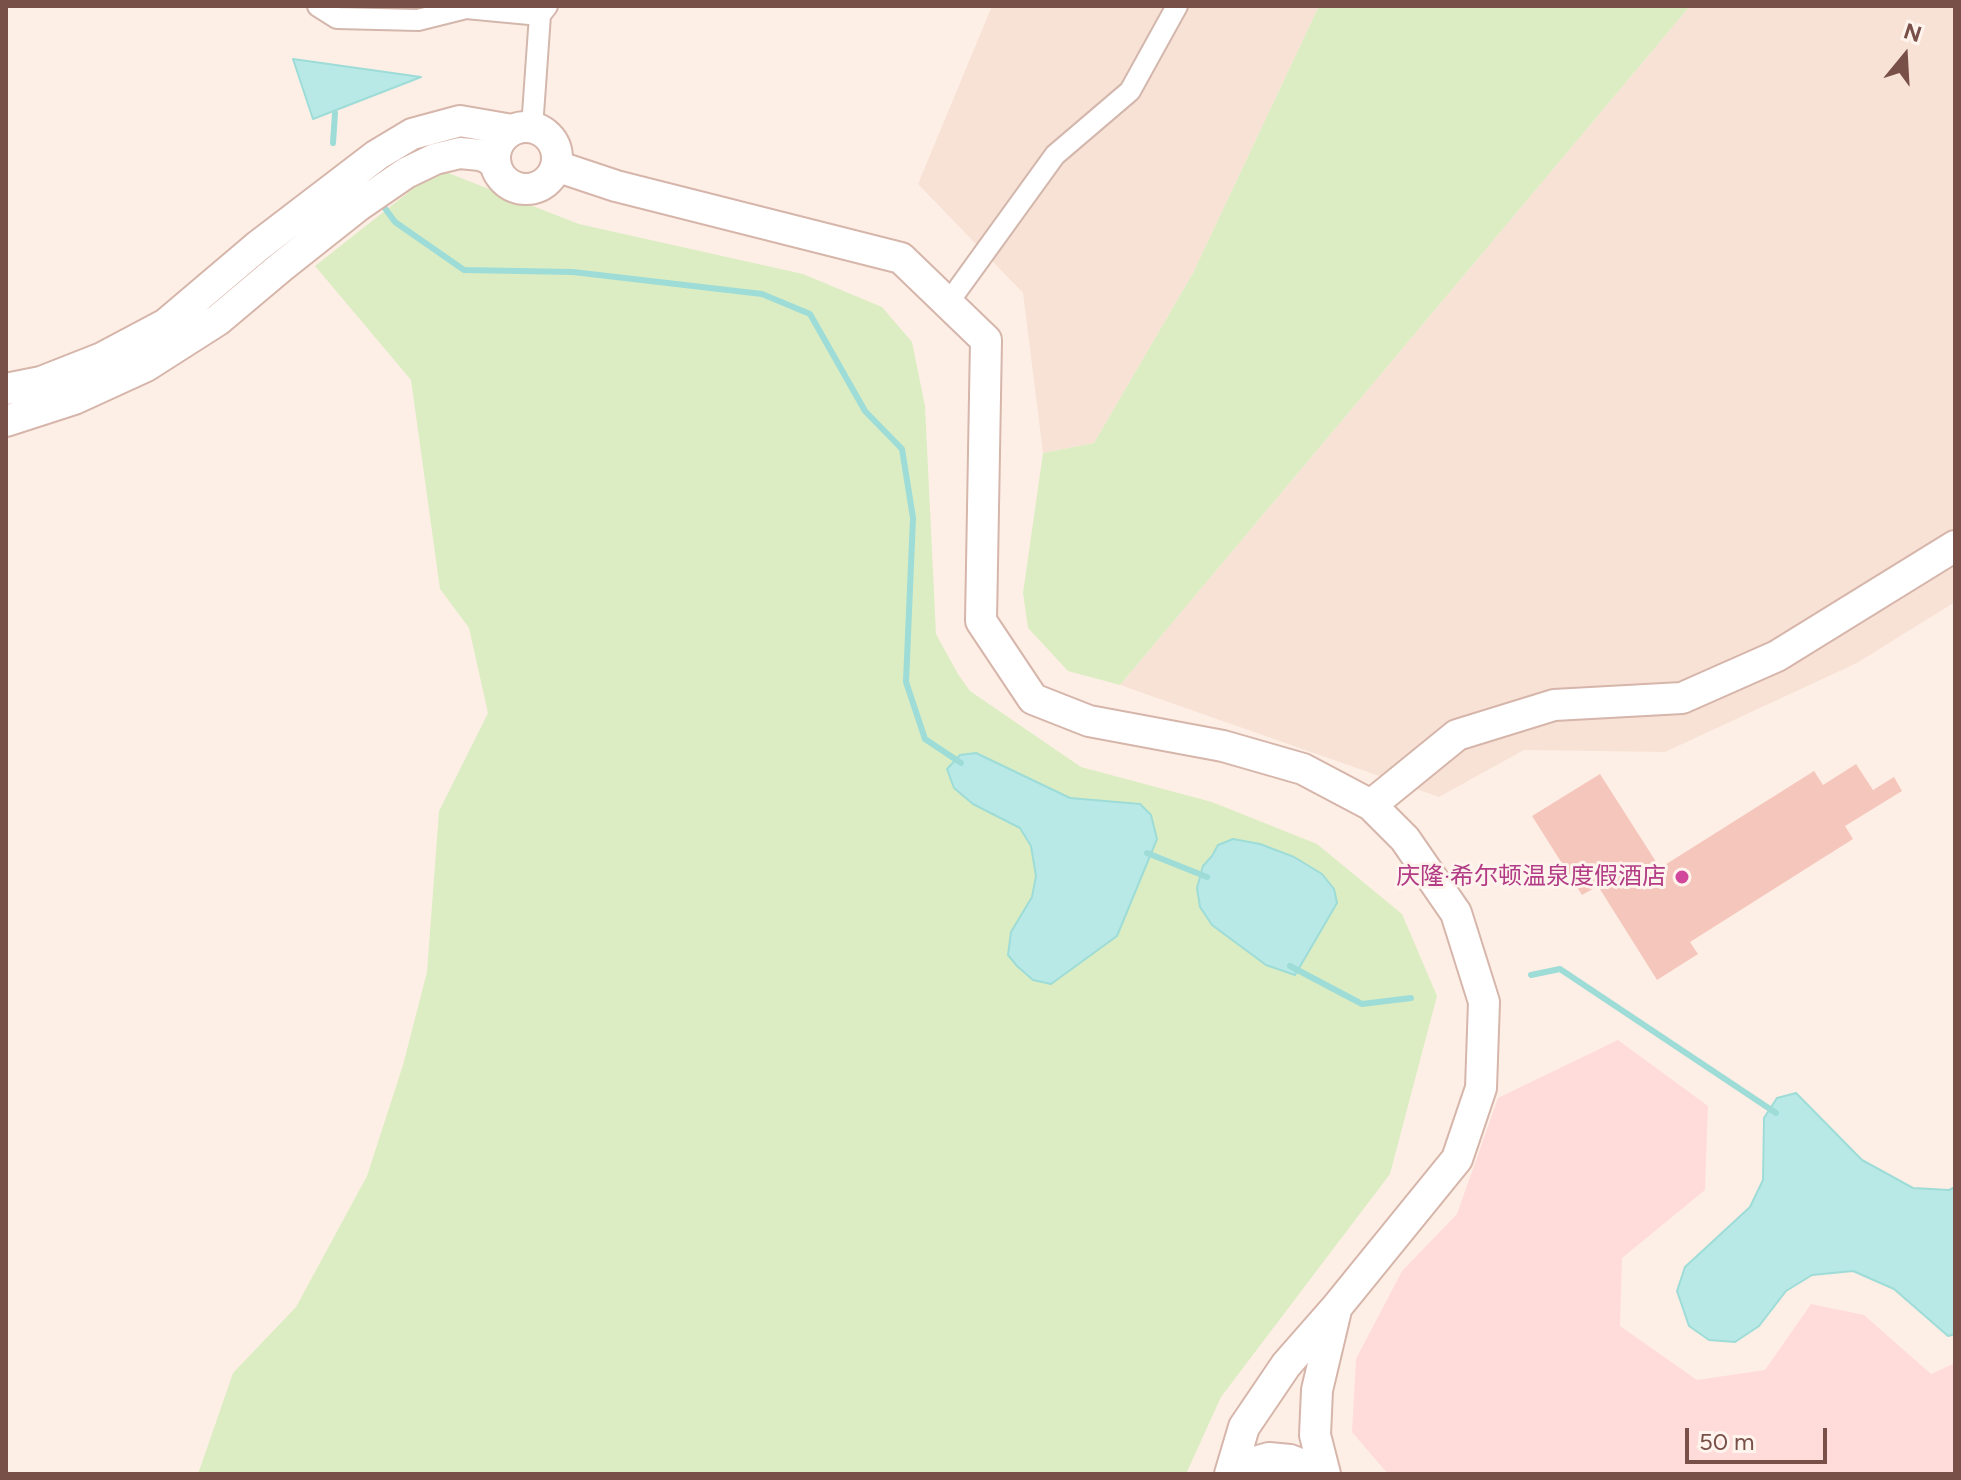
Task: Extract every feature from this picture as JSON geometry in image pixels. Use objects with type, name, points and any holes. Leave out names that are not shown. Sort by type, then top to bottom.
[{"type":"street","points":[[318,6],[337,18],[418,20],[466,8],[543,10],[522,129]]},
{"type":"street","points":[[948,303],[1055,155],[1130,91],[1177,6]]},
{"type":"street","points":[[6,389],[41,382],[102,358],[166,324],[258,246],[377,155],[412,134],[460,121],[542,131],[555,146],[556,166],[552,176],[536,188],[516,187],[507,182],[496,165],[498,145],[504,136],[522,129]]},
{"type":"street","points":[[6,421],[74,399],[146,366],[218,320],[336,223],[406,173],[435,159],[460,153],[480,155],[496,165]]},
{"type":"street","points":[[556,166],[616,186],[901,258],[986,340],[981,621],[1033,699],[1089,721],[1223,746],[1303,769],[1371,805],[1405,839],[1456,913],[1484,1002],[1481,1088],[1457,1159],[1286,1365],[1244,1427],[1231,1474]]},
{"type":"street","points":[[1371,805],[1457,735],[1554,705],[1682,698],[1777,656],[1955,546]]},
{"type":"street","points":[[1325,1474],[1315,1435],[1317,1390],[1336,1308]]},
{"type":"street","points":[[1231,1474],[1248,1464],[1269,1458],[1290,1460],[1317,1474]]},
{"type":"shaded area","points":[[992,6],[1319,6],[1193,273],[1094,443],[1043,453],[1023,293],[918,184]]},
{"type":"shaded area","points":[[1690,6],[1955,6],[1955,602],[1857,663],[1665,752],[1524,750],[1439,797],[1120,685]]},
{"type":"shaded area","points":[[1618,1040],[1708,1106],[1705,1190],[1622,1258],[1620,1326],[1697,1380],[1765,1370],[1811,1304],[1864,1315],[1931,1374],[1955,1363],[1955,1474],[1388,1474],[1352,1432],[1356,1359],[1402,1271],[1457,1214],[1498,1098]]},
{"type":"green space","points":[[1319,6],[1690,6],[1120,685],[1068,671],[1028,628],[1023,593],[1043,453],[1094,443],[1193,273]]},
{"type":"green space","points":[[438,169],[579,224],[803,274],[882,307],[912,342],[925,406],[936,634],[970,691],[1081,767],[1212,802],[1317,844],[1402,914],[1437,996],[1390,1174],[1221,1397],[1186,1474],[198,1474],[233,1373],[296,1307],[367,1176],[403,1065],[427,972],[439,811],[488,713],[469,628],[440,589],[411,380],[315,266]]},
{"type":"water","points":[[293,59],[421,77],[313,119]]},
{"type":"water","points":[[976,753],[1070,798],[1140,804],[1151,815],[1157,839],[1117,936],[1051,984],[1033,980],[1008,955],[1011,932],[1032,897],[1036,876],[1031,846],[1020,828],[973,804],[954,788],[947,769],[960,755]]},
{"type":"water","points":[[1233,839],[1260,844],[1294,857],[1322,874],[1334,889],[1337,903],[1295,975],[1266,965],[1212,925],[1200,907],[1197,888],[1203,866],[1218,845]]},
{"type":"water","points":[[1796,1093],[1862,1160],[1913,1188],[1949,1190],[1955,1187],[1955,1334],[1948,1336],[1894,1289],[1853,1271],[1812,1275],[1786,1291],[1759,1326],[1735,1342],[1709,1340],[1689,1326],[1677,1291],[1685,1267],[1750,1207],[1763,1180],[1764,1118],[1777,1098]]},
{"type":"building","name":"庆隆·希尔顿温泉度假酒店","points":[[1856,764],[1873,790],[1894,777],[1902,791],[1845,826],[1853,839],[1690,942],[1698,954],[1657,980],[1598,886],[1582,895],[1532,816],[1600,774],[1660,868],[1814,771],[1823,785]]},
{"type":"waterway","points":[[333,143],[335,113]]},
{"type":"waterway","points":[[384,207],[395,222],[464,270],[573,272],[762,294],[810,314],[865,411],[902,449],[913,518],[906,682],[925,739],[961,763]]},
{"type":"waterway","points":[[1147,853],[1207,877]]},
{"type":"waterway","points":[[1290,966],[1362,1004],[1411,998]]},
{"type":"waterway","points":[[1531,975],[1560,969],[1776,1113]]},
{"type":"place","name":"庆隆·希尔顿温泉度假酒店","points":[[1682,877]]}]
